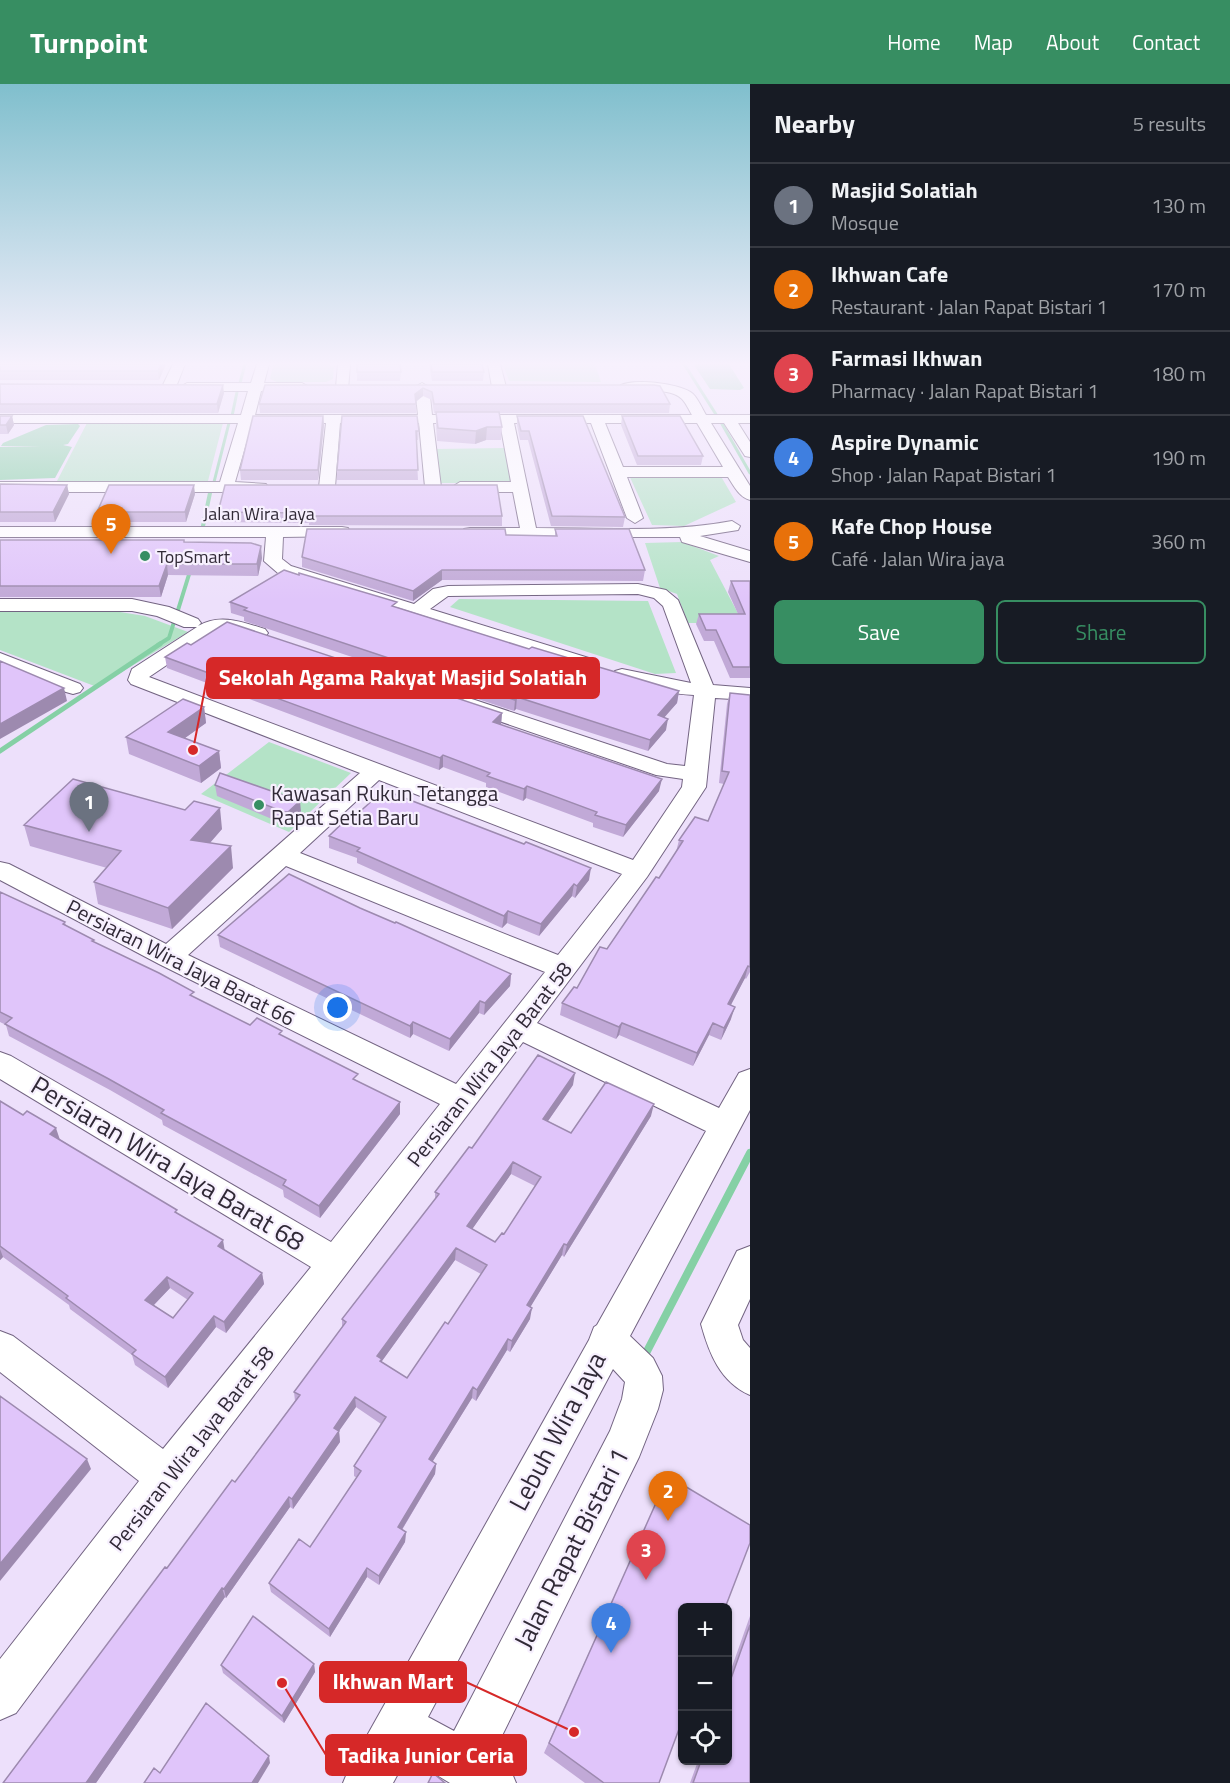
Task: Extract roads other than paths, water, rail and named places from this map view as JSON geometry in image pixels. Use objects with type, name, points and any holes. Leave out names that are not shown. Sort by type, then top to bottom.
[{"type":"street","points":[[225,487],[238,443]]},
{"type":"street","points":[[328,487],[331,443]]},
{"type":"street","points":[[426,443],[427,487],[521,488]]},
{"type":"street","points":[[511,443],[529,533]]},
{"type":"street","points":[[606,443],[635,518]]},
{"type":"street","points":[[716,443],[733,472],[741,507],[731,533],[747,548]]},
{"type":"street","points":[[617,472],[733,472]]},
{"type":"street","points":[[0,487],[271,487]]},
{"type":"street","points":[[0,545],[69,538],[95,487]]},
{"type":"street","points":[[682,534],[705,531],[741,507]]},
{"type":"street","name":"Jalan Wira Jaya","points":[[0,532],[166,545],[180,541],[183,532]]},
{"type":"street","name":"Jalan Wira Jaya","points":[[69,538],[183,532],[363,532]]},
{"type":"street","points":[[275,532],[272,549],[273,561],[285,570],[653,684],[750,694]]},
{"type":"street","points":[[458,532],[682,534],[747,548]]},
{"type":"street","name":"Persiaran Wira Jaya Barat 58","points":[[0,1697],[167,1477],[336,1263],[638,871],[694,787],[705,691],[671,604],[660,594],[638,590],[448,591],[439,593],[416,611]]},
{"type":"street","points":[[0,604],[132,605],[162,611],[191,623]]},
{"type":"street","points":[[281,641],[229,624],[212,626],[139,673],[138,680],[638,871]]},
{"type":"street","points":[[0,659],[73,688]]},
{"type":"street","points":[[450,698],[664,770],[696,774]]},
{"type":"street","points":[[169,957],[375,772]]},
{"type":"street","points":[[283,855],[562,968]]},
{"type":"street","name":"Persiaran Wira Jaya Barat 66","points":[[0,870],[169,957],[460,1100]]},
{"type":"street","points":[[517,1026],[726,1126]]},
{"type":"street","name":"Persiaran Wira Jaya Barat 68","points":[[0,1064],[336,1263]]},
{"type":"street","name":"Lebuh Wira Jaya","points":[[367,1783],[607,1339],[750,1081]]},
{"type":"street","points":[[750,1262],[719,1324],[727,1350],[750,1376]]},
{"type":"street","name":"Jalan Rapat Bistari 1","points":[[477,1773],[625,1443],[645,1387],[643,1377],[637,1368],[607,1339]]},
{"type":"street","points":[[0,1349],[167,1477]]},
{"type":"street","points":[[398,1726],[477,1773]]},
{"type":"waterway","points":[[214,482],[224,443]]},
{"type":"waterway","points":[[733,443],[750,473]]},
{"type":"waterway","points":[[203,526],[210,493]]},
{"type":"waterway","points":[[178,610],[191,568]]},
{"type":"waterway","points":[[158,645],[169,638],[174,622]]},
{"type":"waterway","points":[[0,751],[160,644]]},
{"type":"waterway","points":[[644,1357],[750,1153]]},
{"type":"place","name":"Kafe Chop House","points":[[111,554]]},
{"type":"place","name":"TopSmart","points":[[145,556]]},
{"type":"place","name":"Sekolah Agama Rakyat Masjid Solatiah","points":[[193,750]]},
{"type":"place","name":"Kawasan Rukun Tetangga Rapat Setia Baru","points":[[259,805]]},
{"type":"place","name":"Masjid Solatiah","points":[[89,832]]},
{"type":"place","name":"Ikhwan Cafe","points":[[668,1521]]},
{"type":"place","name":"Farmasi Ikhwan","points":[[646,1580]]},
{"type":"place","name":"Aspire Dynamic","points":[[611,1653]]},
{"type":"place","name":"Tadika Junior Ceria","points":[[282,1683]]},
{"type":"place","name":"Ikhwan Mart","points":[[574,1732]]}]
